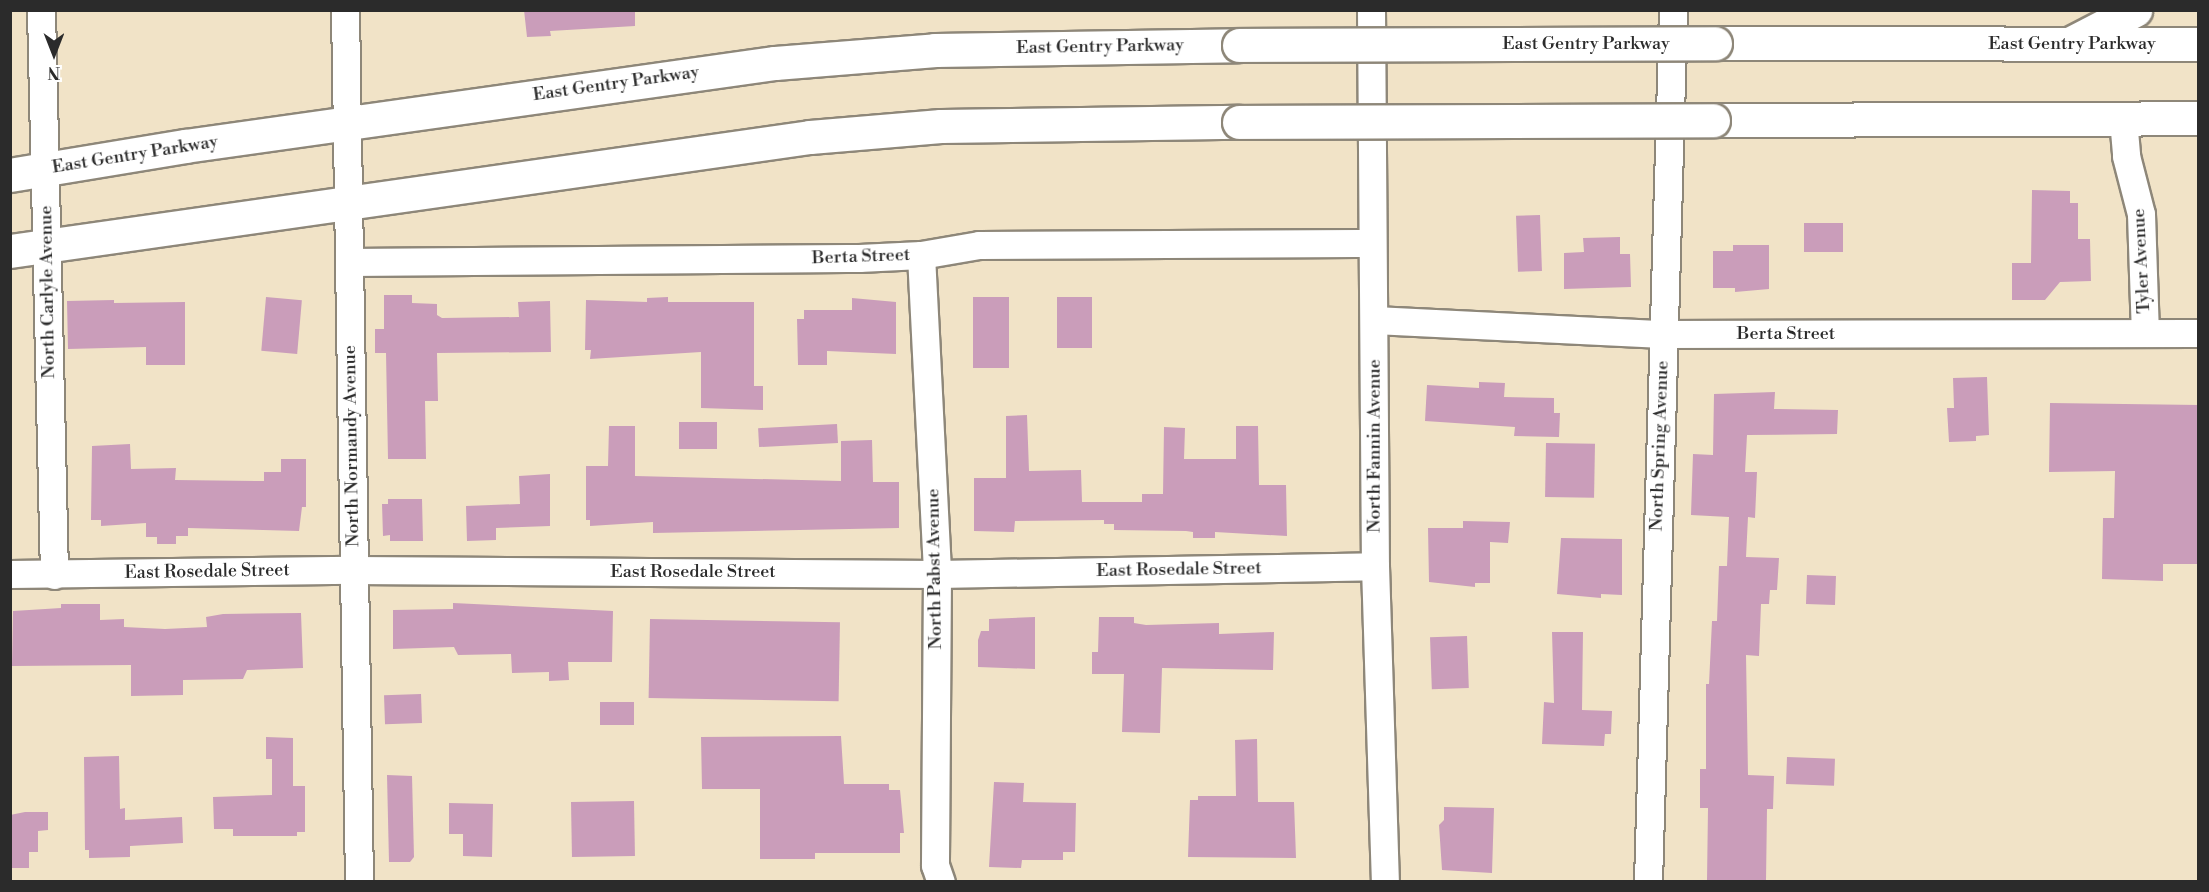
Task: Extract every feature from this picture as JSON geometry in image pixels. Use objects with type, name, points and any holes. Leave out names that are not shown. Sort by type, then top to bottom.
[{"type":"main road","points":[[2067,45],[2135,10]]},
{"type":"main road","name":"East Gentry Parkway","points":[[10,175],[741,67],[875,54],[1239,45],[1716,43],[2199,45]]},
{"type":"main road","points":[[10,251],[721,147],[850,133],[952,126],[1239,122],[2199,118]]},
{"type":"street","name":"North Carlyle Avenue","points":[[41,10],[54,574]]},
{"type":"street","name":"North Normandy Avenue","points":[[345,10],[359,882]]},
{"type":"street","name":"North Fannin Avenue","points":[[1371,10],[1375,566],[1385,882]]},
{"type":"street","name":"North Spring Avenue","points":[[1648,882],[1673,10]]},
{"type":"street","name":"Tyler Avenue","points":[[2123,119],[2126,156],[2141,214],[2145,333]]},
{"type":"street","name":"Berta Street","points":[[350,262],[921,255],[979,245],[1371,243]]},
{"type":"street","name":"North Pabst Avenue","points":[[921,255],[937,574],[935,865],[941,882]]},
{"type":"street","name":"Berta Street","points":[[1374,320],[1663,334],[2199,333]]},
{"type":"street","name":"East Rosedale Street","points":[[10,574],[353,570],[937,574],[1375,566]]},
{"type":"building","points":[[524,10],[635,10],[635,26],[550,31],[551,36],[527,37]]},
{"type":"building","points":[[2032,190],[2070,191],[2070,203],[2078,203],[2078,239],[2090,239],[2091,281],[2060,282],[2045,300],[2012,300],[2012,263],[2031,263]]},
{"type":"building","points":[[1540,215],[1542,271],[1518,272],[1516,216]]},
{"type":"building","points":[[1804,223],[1843,223],[1843,252],[1804,252]]},
{"type":"building","points":[[1620,237],[1620,254],[1630,254],[1631,287],[1564,289],[1564,253],[1584,252],[1583,238]]},
{"type":"building","points":[[1733,245],[1769,245],[1769,289],[1735,292],[1735,288],[1713,288],[1713,251],[1733,251]]},
{"type":"building","points":[[384,295],[412,295],[412,303],[437,304],[437,315],[442,318],[519,317],[518,302],[550,301],[551,352],[437,353],[438,401],[425,401],[426,459],[388,459],[386,353],[375,353],[375,329],[384,329]]},
{"type":"building","points":[[266,297],[302,300],[297,354],[261,351]]},
{"type":"building","points":[[668,297],[668,302],[754,302],[754,386],[763,386],[763,410],[701,408],[701,352],[590,359],[591,350],[585,350],[586,300],[647,302],[647,298]]},
{"type":"building","points":[[973,297],[1009,297],[1009,368],[973,368]]},
{"type":"building","points":[[1057,297],[1092,297],[1092,348],[1057,348]]},
{"type":"building","points":[[852,298],[896,302],[896,354],[827,351],[827,365],[798,365],[797,319],[804,319],[804,310],[852,310]]},
{"type":"building","points":[[114,300],[114,303],[185,302],[185,365],[146,365],[146,347],[68,349],[67,301]]},
{"type":"building","points":[[1987,377],[1989,435],[1976,436],[1976,441],[1949,442],[1947,408],[1954,408],[1953,378]]},
{"type":"building","points":[[1479,382],[1505,383],[1504,397],[1554,398],[1554,413],[1560,413],[1559,437],[1514,436],[1515,427],[1425,421],[1427,385],[1479,388]]},
{"type":"building","points":[[1775,392],[1774,409],[1838,410],[1837,434],[1747,435],[1745,472],[1757,472],[1755,518],[1748,517],[1746,557],[1779,558],[1777,590],[1770,590],[1769,604],[1761,604],[1759,656],[1746,655],[1748,775],[1774,776],[1773,809],[1767,809],[1766,881],[1707,880],[1708,808],[1700,808],[1700,769],[1706,769],[1706,684],[1709,684],[1712,621],[1717,621],[1719,566],[1727,566],[1729,517],[1691,515],[1693,454],[1713,455],[1714,394]]},
{"type":"building","points":[[2050,403],[2199,405],[2199,564],[2163,564],[2163,581],[2102,579],[2103,518],[2114,518],[2115,471],[2049,472]]},
{"type":"building","points":[[1027,415],[1029,471],[1081,470],[1082,502],[1142,502],[1142,494],[1163,494],[1164,427],[1185,428],[1184,459],[1236,459],[1236,426],[1258,426],[1259,485],[1286,485],[1287,536],[1215,532],[1215,538],[1193,538],[1193,532],[1186,531],[1114,530],[1114,524],[1104,524],[1104,520],[1015,521],[1014,532],[974,531],[974,478],[1006,478],[1006,416]]},
{"type":"building","points":[[679,422],[717,422],[717,449],[679,449]]},
{"type":"building","points":[[837,424],[838,443],[759,447],[758,428]]},
{"type":"building","points":[[609,426],[635,426],[635,476],[841,481],[841,441],[872,440],[873,482],[899,482],[899,528],[653,533],[653,522],[590,526],[590,520],[586,520],[586,466],[608,466]]},
{"type":"building","points":[[1546,443],[1595,444],[1594,498],[1545,497]]},
{"type":"building","points":[[130,444],[131,469],[176,468],[175,480],[264,481],[264,472],[281,472],[281,459],[306,459],[306,507],[302,507],[299,531],[188,528],[188,536],[176,536],[176,544],[157,544],[157,537],[146,537],[146,523],[101,526],[101,520],[91,520],[92,446]]},
{"type":"building","points":[[550,474],[550,526],[496,528],[496,540],[467,541],[466,506],[520,504],[519,476]]},
{"type":"building","points":[[388,499],[422,499],[423,541],[390,541],[390,535],[383,536],[382,504],[388,504]]},
{"type":"building","points":[[1463,521],[1510,522],[1508,543],[1490,542],[1490,583],[1475,583],[1475,587],[1429,582],[1428,528],[1463,528]]},
{"type":"building","points":[[1561,538],[1622,539],[1622,595],[1601,594],[1601,598],[1557,594]]},
{"type":"building","points":[[1807,575],[1836,576],[1835,605],[1806,604]]},
{"type":"building","points":[[453,603],[613,611],[612,662],[568,662],[569,680],[549,681],[549,672],[512,673],[511,654],[458,655],[454,647],[393,649],[393,610],[453,609]]},
{"type":"building","points":[[61,604],[100,604],[100,620],[124,619],[124,627],[165,629],[207,627],[206,617],[223,614],[301,613],[303,668],[247,670],[243,679],[183,680],[183,695],[131,696],[131,665],[12,666],[13,611],[61,608]]},
{"type":"building","points":[[1035,617],[1035,669],[978,667],[978,640],[981,631],[989,631],[989,619]]},
{"type":"building","points":[[1099,617],[1134,617],[1134,623],[1146,625],[1219,623],[1219,634],[1274,632],[1273,670],[1162,668],[1160,733],[1122,732],[1124,674],[1092,674],[1092,652],[1098,652]]},
{"type":"building","points":[[650,619],[840,622],[839,701],[649,698]]},
{"type":"building","points":[[1552,632],[1583,632],[1582,710],[1612,711],[1611,734],[1605,734],[1604,746],[1542,744],[1544,702],[1554,703]]},
{"type":"building","points":[[1467,636],[1469,688],[1432,689],[1430,637]]},
{"type":"building","points":[[421,694],[422,723],[385,724],[384,695]]},
{"type":"building","points":[[600,702],[634,702],[634,725],[600,725]]},
{"type":"building","points":[[841,736],[844,784],[889,784],[889,790],[900,790],[904,833],[900,833],[900,853],[815,853],[815,859],[760,859],[760,789],[702,789],[701,737]]},
{"type":"building","points":[[266,737],[293,738],[293,786],[305,786],[305,832],[297,832],[297,836],[233,836],[233,829],[214,829],[213,797],[272,795],[272,759],[266,759]]},
{"type":"building","points":[[1257,739],[1258,802],[1294,802],[1296,858],[1188,857],[1190,800],[1198,800],[1198,796],[1236,796],[1235,740]]},
{"type":"building","points":[[119,756],[120,809],[125,808],[125,820],[182,817],[183,843],[130,846],[130,857],[89,858],[89,850],[85,850],[84,757]]},
{"type":"building","points":[[1787,757],[1835,759],[1834,786],[1786,784]]},
{"type":"building","points":[[387,775],[412,776],[414,857],[410,862],[389,862]]},
{"type":"building","points":[[994,782],[1024,783],[1023,802],[1076,803],[1075,852],[1063,852],[1063,860],[1022,860],[1021,868],[989,867]]},
{"type":"building","points":[[634,801],[635,856],[572,857],[571,802]]},
{"type":"building","points":[[449,803],[493,804],[492,857],[463,856],[463,834],[449,834]]},
{"type":"building","points":[[1444,807],[1494,808],[1492,873],[1442,870],[1439,825],[1444,820]]},
{"type":"building","points":[[25,812],[48,812],[48,830],[38,831],[38,852],[29,852],[29,868],[10,868],[10,815]]}]
